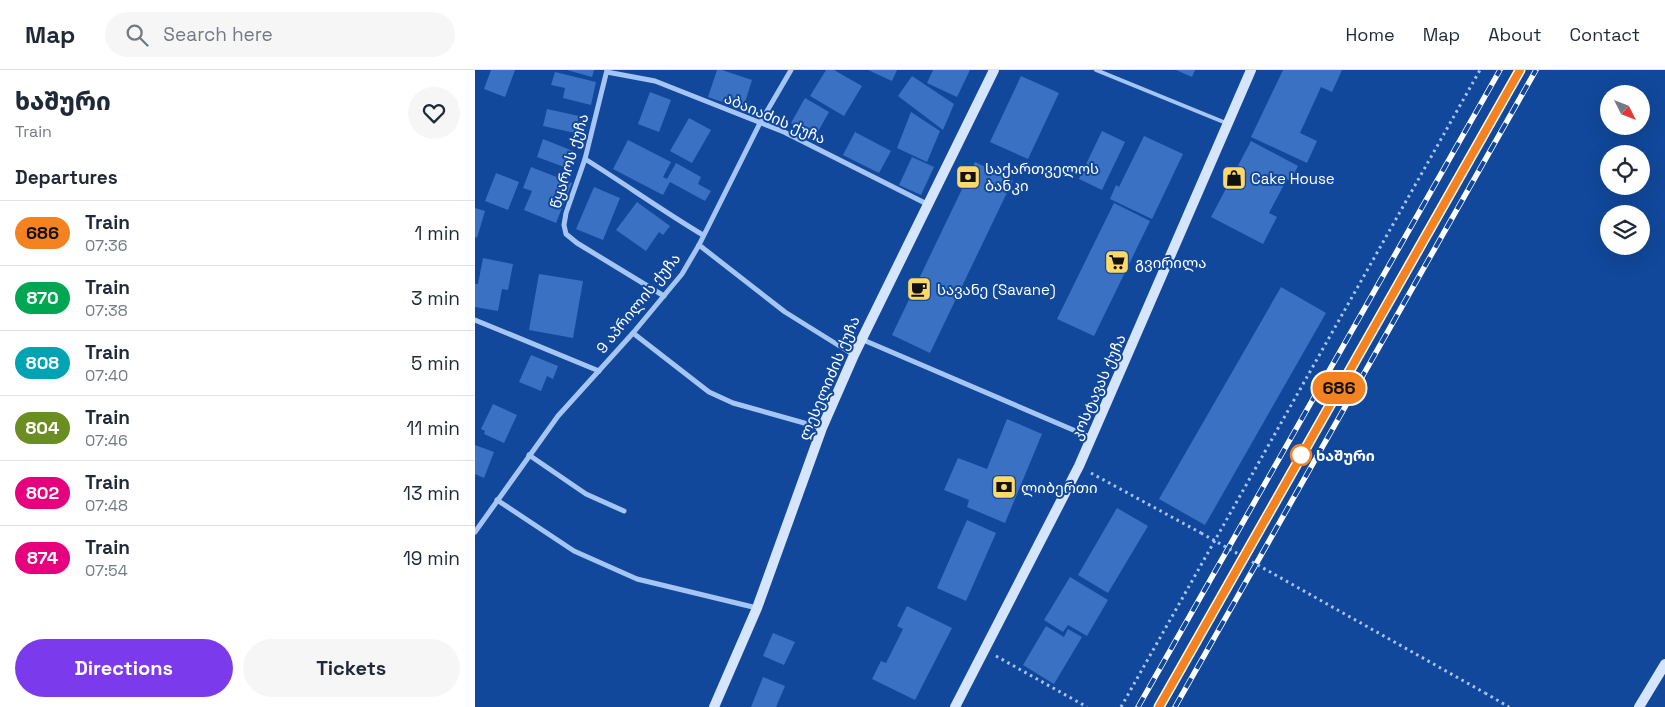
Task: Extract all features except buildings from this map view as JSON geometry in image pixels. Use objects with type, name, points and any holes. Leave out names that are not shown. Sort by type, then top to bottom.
[{"type":"street","name":"9 აპრილის ქუჩა","points":[[475,532],[558,416],[633,333],[682,274],[699,245],[760,123],[791,70]]},
{"type":"street","name":"ლესელიძის ქუჩა","points":[[714,707],[757,608],[823,428],[853,355],[994,70]]},
{"type":"street","name":"კოსტავას ქუჩა","points":[[955,707],[1079,466],[1251,70]]},
{"type":"street","name":"აბაიაძის ქუჩა","points":[[607,71],[655,81],[784,132],[927,204]]},
{"type":"street","name":"წყაროს ქუჩა","points":[[607,71],[585,159],[566,213],[564,225],[566,234],[664,296]]},
{"type":"street","points":[[585,159],[643,195],[668,214],[703,236]]},
{"type":"street","points":[[699,245],[785,312],[853,355]]},
{"type":"street","points":[[475,320],[599,371]]},
{"type":"street","points":[[633,333],[709,392],[733,403],[823,428]]},
{"type":"street","points":[[861,339],[1092,438]]},
{"type":"street","points":[[529,454],[586,494],[624,511]]},
{"type":"street","points":[[497,500],[574,551],[637,580],[757,608]]},
{"type":"street","points":[[1639,707],[1665,664]]},
{"type":"lane","points":[[1096,70],[1227,123]]},
{"type":"path","points":[[1121,707],[1480,70]]},
{"type":"path","points":[[1079,466],[1509,707]]},
{"type":"path","points":[[985,650],[1087,707]]},
{"type":"railway","points":[[1138,707],[1500,70]]},
{"type":"railway","points":[[1159,707],[1520,70]]},
{"type":"railway","points":[[1175,707],[1536,70]]},
{"type":"train","name":"686","points":[[1159,707],[1520,70]]},
{"type":"place","name":"საქართველოს ბანკი","points":[[968,177]]},
{"type":"place","name":"Cake House","points":[[1234,178]]},
{"type":"place","name":"გვირილა","points":[[1117,262]]},
{"type":"place","name":"სავანე (Savane)","points":[[919,289]]},
{"type":"place","name":"ხაშური","points":[[1301,455]]},
{"type":"place","name":"ლიბერთი","points":[[1004,487]]}]
